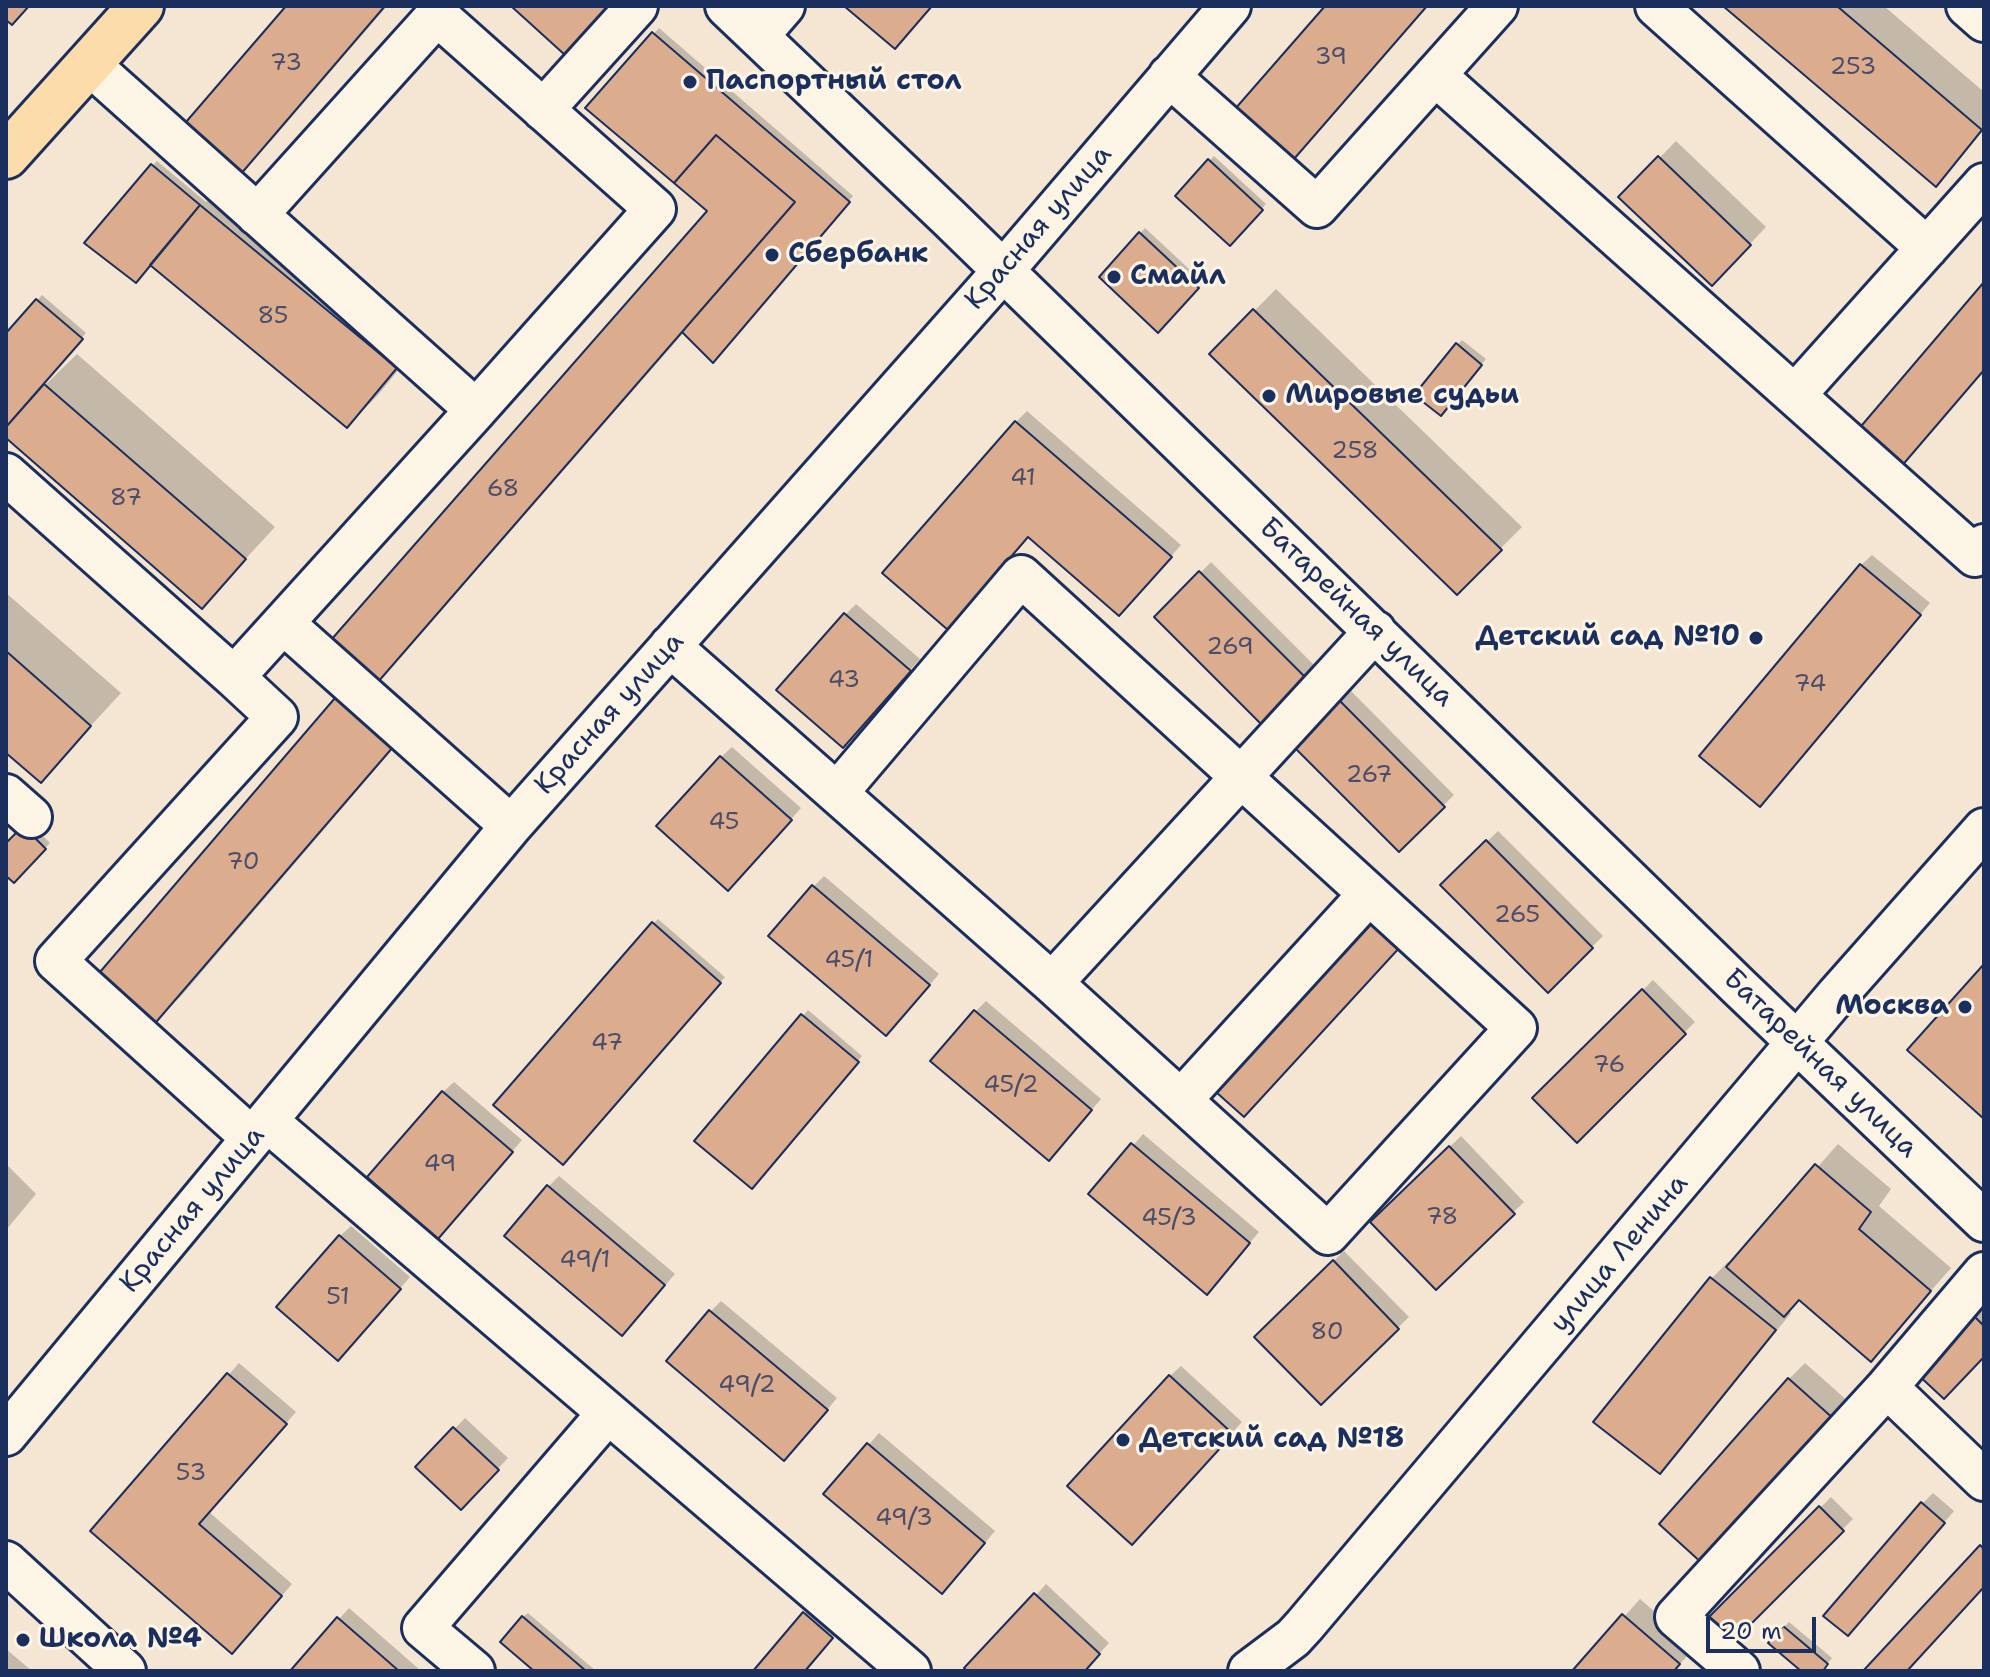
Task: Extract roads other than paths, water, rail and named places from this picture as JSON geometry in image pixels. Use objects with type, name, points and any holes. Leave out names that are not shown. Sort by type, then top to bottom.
[{"type":"main road","points":[[6,156],[141,6]]},
{"type":"street","points":[[543,110],[637,6]]},
{"type":"street","name":"Батарейная улица","points":[[726,6],[1984,1221]]},
{"type":"street","points":[[758,36],[784,6]]},
{"type":"street","name":"Красная улица","points":[[6,1435],[511,826],[1003,271],[1230,6]]},
{"type":"street","points":[[1169,76],[1317,207],[1497,6]]},
{"type":"street","points":[[1656,6],[1927,248]]},
{"type":"street","points":[[1967,6],[1984,21]]},
{"type":"street","points":[[234,677],[655,209],[437,15],[257,215]]},
{"type":"street","points":[[89,64],[476,410]]},
{"type":"street","points":[[1435,75],[1975,556],[1984,545]]},
{"type":"street","points":[[1795,395],[1984,184]]},
{"type":"street","points":[[6,474],[277,717],[56,961],[608,1413],[910,1671]]},
{"type":"street","points":[[670,646],[1052,983],[1328,1234],[1516,1028],[1021,576],[837,793]]},
{"type":"street","points":[[283,623],[511,826]]},
{"type":"street","points":[[1052,983],[1375,631]]},
{"type":"street","name":"улица Ленина","points":[[1252,1670],[1304,1626],[1798,1042],[1984,829]]},
{"type":"street","points":[[1181,1100],[1369,894]]},
{"type":"street","points":[[1739,1671],[1676,1617],[1887,1387],[1984,1273]]},
{"type":"street","points":[[1887,1387],[1984,1480]]},
{"type":"street","points":[[474,1671],[423,1628],[608,1413]]},
{"type":"street","points":[[6,1562],[125,1671]]},
{"type":"place","name":"Паспортный стол","points":[[690,82]]},
{"type":"place","name":"Сбербанк","points":[[772,255]]},
{"type":"place","name":"Смайл","points":[[1114,277]]},
{"type":"place","name":"Мировые судьи","points":[[1269,396]]},
{"type":"place","name":"Детский сад №10","points":[[1756,638]]},
{"type":"place","name":"Москва","points":[[1965,1007]]},
{"type":"place","name":"Детский сад №18","points":[[1123,1440]]},
{"type":"place","name":"Школа №4","points":[[23,1640]]}]
